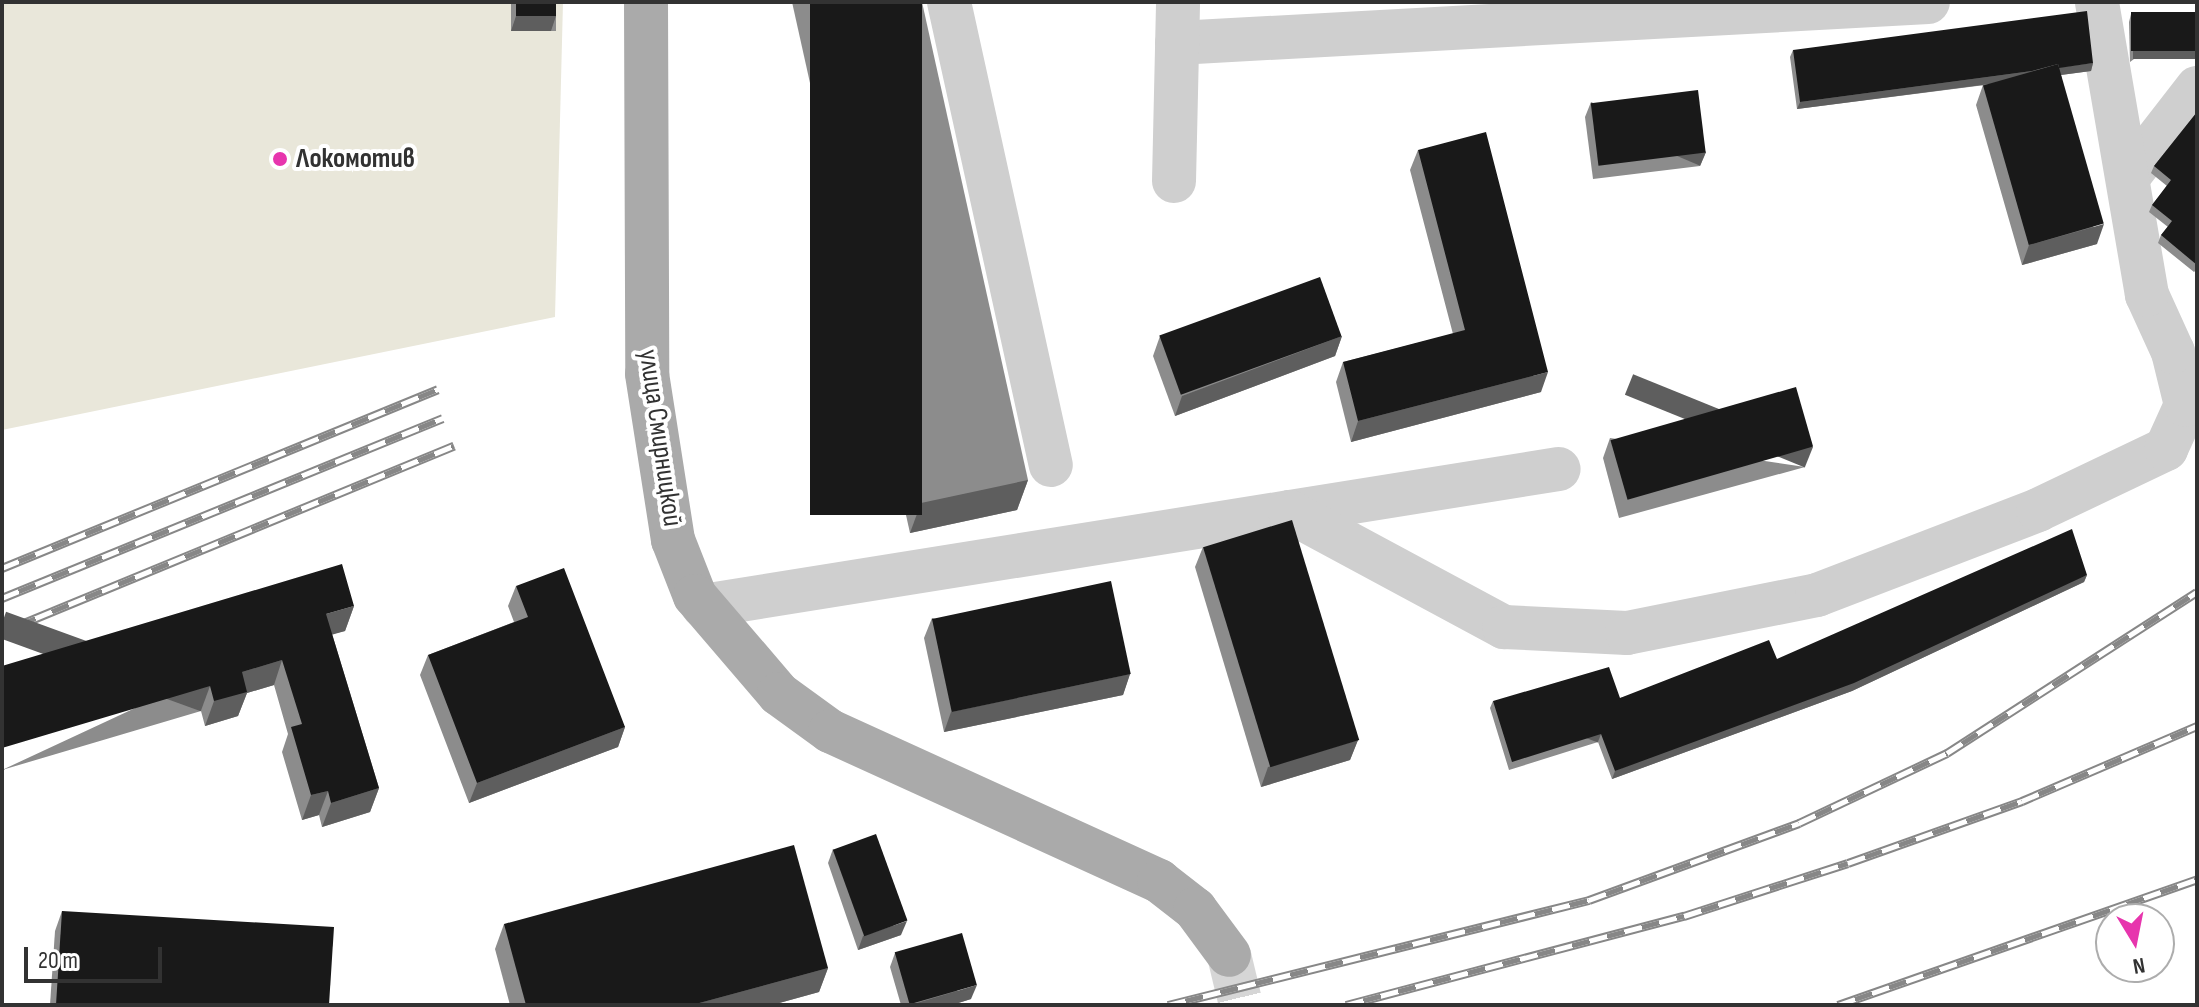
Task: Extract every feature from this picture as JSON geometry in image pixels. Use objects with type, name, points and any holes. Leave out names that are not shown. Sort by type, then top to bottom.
[{"type":"main road","name":"улица Смирницкой","points":[[646,2],[647,374],[673,540],[703,606],[779,694],[830,731],[1159,881],[1195,909],[1229,955]]},
{"type":"lane","points":[[949,2],[1051,465]]},
{"type":"lane","points":[[1290,512],[1504,627],[1627,633],[1817,595],[2038,510],[2166,449],[2186,405],[2187,354],[2147,295],[2097,2]]},
{"type":"lane","points":[[1174,181],[1177,22],[1936,3]]},
{"type":"lane","points":[[2128,177],[2197,88]]},
{"type":"lane","points":[[703,606],[1559,469]]},
{"type":"shaded area","name":"Локомотив","points":[[2,2],[563,2],[555,317],[2,430]]},
{"type":"building","points":[[516,2],[556,2],[556,16],[516,16]]},
{"type":"building","points":[[810,2],[922,2],[922,515],[810,515]]},
{"type":"building","points":[[2087,11],[2093,63],[2059,68],[2058,64],[2032,71],[1800,102],[1793,50]]},
{"type":"building","points":[[2131,12],[2197,12],[2197,51],[2131,51]]},
{"type":"building","points":[[2058,64],[2104,224],[2029,245],[1983,85]]},
{"type":"building","points":[[1698,90],[1706,153],[1598,166],[1591,103]]},
{"type":"building","points":[[2197,112],[2197,265],[2161,235],[2172,221],[2152,205],[2171,180],[2154,166]]},
{"type":"building","points":[[1486,132],[1548,372],[1358,421],[1343,362],[1465,330],[1418,150]]},
{"type":"building","points":[[1320,277],[1342,336],[1181,395],[1159,335]]},
{"type":"building","points":[[1796,387],[1813,447],[1628,500],[1610,440]]},
{"type":"building","points":[[1292,520],[1359,740],[1270,767],[1203,547]]},
{"type":"building","points":[[2072,529],[2087,575],[1854,683],[1615,771],[1601,734],[1512,762],[1493,701],[1609,667],[1620,698],[1769,640],[1777,659]]},
{"type":"building","points":[[342,564],[354,606],[326,614],[379,788],[331,803],[328,791],[311,795],[291,727],[302,724],[282,660],[242,672],[247,692],[214,701],[210,686],[2,748],[2,666]]},
{"type":"building","points":[[564,568],[625,727],[477,783],[428,655],[528,617],[516,586]]},
{"type":"building","points":[[1111,581],[1131,674],[952,712],[932,619]]},
{"type":"building","points":[[876,834],[907,920],[864,936],[833,850]]},
{"type":"building","points":[[794,845],[828,968],[692,1005],[526,1005],[504,924]]},
{"type":"building","points":[[62,911],[334,927],[329,1005],[56,1005]]},
{"type":"building","points":[[962,933],[977,985],[910,1004],[895,952]]},
{"type":"tunnel","points":[[1229,955],[1241,1005]]},
{"type":"railway","points":[[2,568],[438,389]]},
{"type":"railway","points":[[2,598],[443,418]]},
{"type":"railway","points":[[2,632],[454,446]]},
{"type":"railway","points":[[1168,1005],[1589,900],[1799,823],[1947,753],[2197,592]]},
{"type":"railway","points":[[1346,1005],[1684,916],[1848,863],[2022,801],[2197,726]]},
{"type":"railway","points":[[1838,1005],[2197,879]]},
{"type":"place","name":"Локомотив","points":[[280,159]]}]
